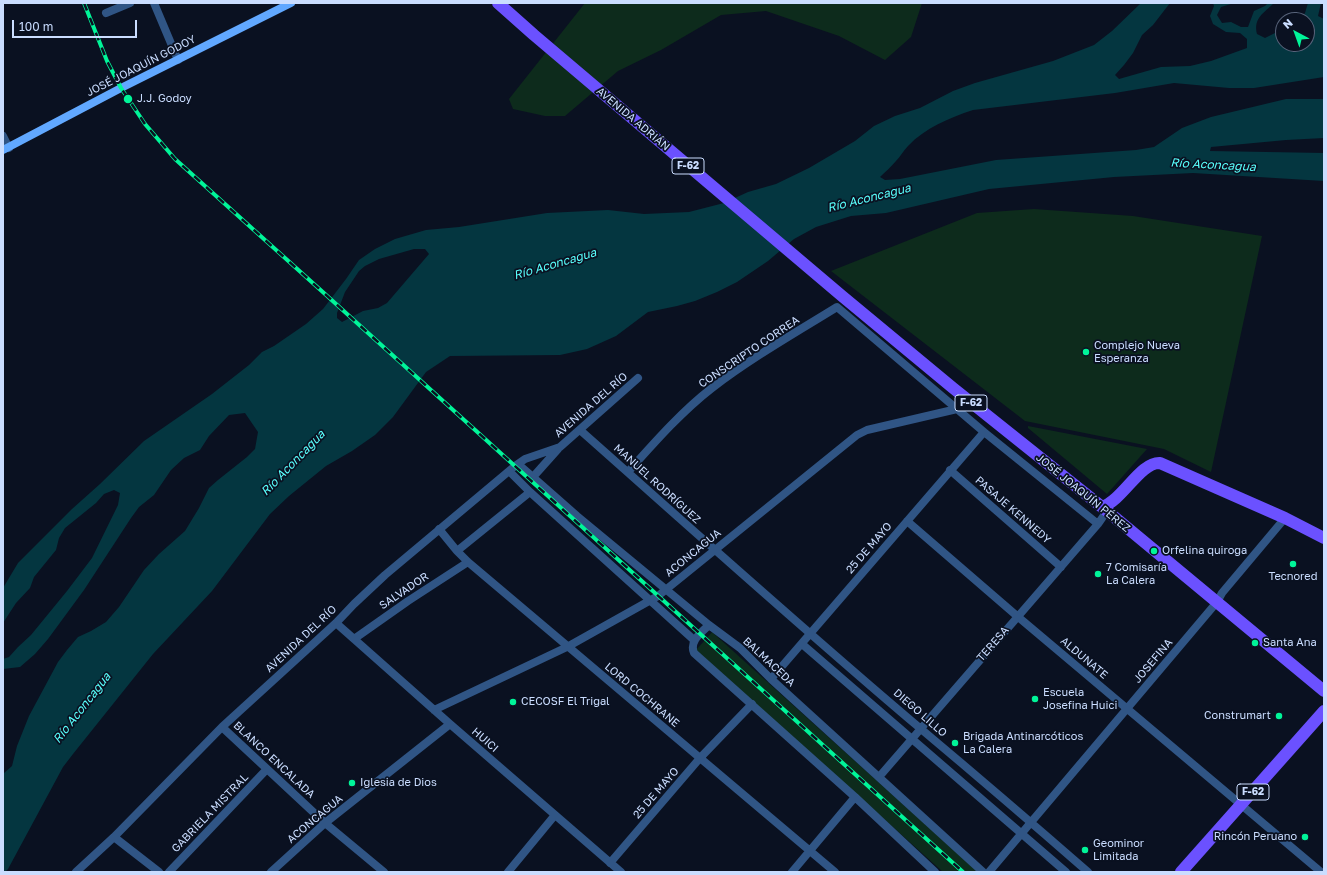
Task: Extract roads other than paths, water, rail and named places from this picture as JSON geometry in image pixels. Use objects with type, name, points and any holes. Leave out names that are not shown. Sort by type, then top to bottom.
[{"type":"main road","name":"AVENIDA ADRIÁN","points":[[498,3],[839,301]]},
{"type":"main road","name":"JOSÉ JOAQUÍN PÉREZ","points":[[839,301],[1105,509],[1324,691]]},
{"type":"main road","name":"TERESA","points":[[1105,509],[1147,466],[1154,463],[1160,463],[1285,518]]},
{"type":"main road","points":[[1115,500],[1116,510],[1127,527]]},
{"type":"main road","points":[[1285,518],[1324,538]]},
{"type":"main road","name":"F-62","points":[[1181,872],[1324,711]]},
{"type":"street","points":[[106,14],[130,3]]},
{"type":"street","points":[[154,3],[178,60]]},
{"type":"street","name":"JOSÉ JOAQUÍN GODOY","points":[[6,149],[121,88],[291,3]]},
{"type":"street","points":[[3,136],[6,149]]},
{"type":"street","name":"JOSÉ JOAQUÍN PÉREZ","points":[[839,301],[957,409],[1098,524]]},
{"type":"street","name":"CONSCRIPTO CORREA","points":[[628,472],[664,431],[712,389],[839,301]]},
{"type":"street","name":"AVENIDA DEL RÍO","points":[[533,477],[560,447],[638,378]]},
{"type":"street","name":"ACONCAGUA","points":[[434,710],[568,647],[651,600],[857,435],[867,430],[957,409]]},
{"type":"street","name":"MANUEL RODRÍGUEZ","points":[[580,430],[714,550],[811,633]]},
{"type":"street","name":"25 DE MAYO","points":[[771,679],[984,432]]},
{"type":"street","name":"AVENIDA DEL RÍO","points":[[76,872],[114,837],[222,727],[336,623],[385,575],[518,464],[525,459],[560,447]]},
{"type":"street","name":"BALMACEDA","points":[[518,464],[576,516],[665,590],[740,648],[771,679],[983,872]]},
{"type":"street","name":"PASAJE KENNEDY","points":[[950,470],[1061,567]]},
{"type":"street","points":[[509,471],[530,492],[694,640]]},
{"type":"street","points":[[457,551],[530,492]]},
{"type":"street","name":"TERESA","points":[[879,777],[1098,524],[1105,509]]},
{"type":"street","name":"JOSEFINA","points":[[989,872],[1217,602],[1222,592],[1285,518]]},
{"type":"street","name":"ALDUNATE","points":[[907,521],[1017,616],[1321,872]]},
{"type":"street","name":"LORD COCHRANE","points":[[439,529],[468,562],[834,872]]},
{"type":"street","name":"SALVADOR","points":[[354,639],[408,601],[468,562]]},
{"type":"street","name":"HUICI","points":[[336,623],[621,872]]},
{"type":"street","points":[[709,625],[694,640],[692,648],[694,653],[855,797],[935,872]]},
{"type":"street","name":"DIEGO LILLO","points":[[811,633],[920,729],[1088,872]]},
{"type":"street","points":[[802,644],[1066,872]]},
{"type":"street","name":"25 DE MAYO","points":[[610,863],[700,758],[752,704]]},
{"type":"street","name":"ACONCAGUA","points":[[271,872],[325,823],[450,724]]},
{"type":"street","name":"BLANCO ENCALADA","points":[[222,727],[325,823],[384,872]]},
{"type":"street","name":"GABRIELA MISTRAL","points":[[169,872],[267,769]]},
{"type":"street","points":[[792,872],[855,797]]},
{"type":"street","points":[[508,872],[555,815]]},
{"type":"street","points":[[114,837],[159,872]]},
{"type":"water","name":"Río Aconcagua","points":[[1141,3],[1170,3],[1153,25],[1142,35],[1133,53],[1115,75],[1119,79],[1161,67],[1190,66],[1211,61],[1247,48],[1247,39],[1240,33],[1226,32],[1213,24],[1210,16],[1214,6],[1213,3],[1234,3],[1221,7],[1217,15],[1222,23],[1231,22],[1241,27],[1248,27],[1254,11],[1268,3],[1274,3],[1260,16],[1256,28],[1257,34],[1265,38],[1275,33],[1275,52],[1315,52],[1315,12],[1305,12],[1308,3],[1321,3],[1318,16],[1324,19],[1324,77],[1254,88],[1229,88],[1174,83],[1115,93],[973,110],[946,120],[922,134],[908,146],[880,177],[885,180],[900,179],[996,160],[1136,150],[1154,147],[1182,128],[1211,117],[1286,99],[1324,98],[1324,138],[1211,147],[1210,151],[1324,153],[1324,181],[1193,173],[1114,177],[989,189],[886,213],[851,216],[816,227],[794,239],[768,261],[737,282],[695,301],[648,312],[616,336],[587,349],[560,355],[450,356],[426,372],[393,417],[375,435],[352,451],[326,466],[289,496],[270,514],[212,591],[153,654],[63,767],[8,869],[3,872],[3,774],[12,766],[17,746],[29,716],[58,662],[78,637],[106,622],[119,607],[144,570],[159,554],[185,531],[209,488],[255,449],[258,432],[245,413],[229,415],[209,436],[200,450],[184,458],[171,470],[154,495],[139,507],[84,590],[48,639],[35,654],[20,667],[3,669],[3,659],[9,657],[31,635],[92,558],[118,505],[120,493],[114,490],[104,494],[96,503],[65,528],[59,538],[56,550],[34,577],[30,588],[16,603],[3,623],[3,588],[18,563],[72,509],[144,441],[212,394],[249,365],[262,352],[274,346],[306,324],[323,309],[359,260],[375,249],[395,239],[426,230],[459,227],[547,213],[608,210],[644,214],[689,212],[724,203],[748,192],[776,184],[809,168],[855,141],[874,126],[895,116],[920,108],[953,91],[975,83],[1053,61],[1094,45],[1112,31]],"holes":[[[414,249],[425,249],[429,254],[387,303],[378,308],[363,311],[342,322],[337,318],[337,313],[345,292],[359,271],[365,266],[379,259]]]},
{"type":"railway","points":[[84,3],[107,61],[121,88],[145,124],[175,159],[963,872]]},
{"type":"place","name":"J.J. Godoy","points":[[128,99]]},
{"type":"place","name":"Complejo Nueva Esperanza","points":[[1086,352]]},
{"type":"place","name":"Orfelina quiroga","points":[[1154,551]]},
{"type":"place","name":"Tecnored","points":[[1293,564]]},
{"type":"place","name":"7 Comisaría La Calera","points":[[1098,574]]},
{"type":"place","name":"Santa Ana","points":[[1255,643]]},
{"type":"place","name":"Escuela Josefina Huici","points":[[1035,699]]},
{"type":"place","name":"CECOSF El Trigal","points":[[513,702]]},
{"type":"place","name":"Construmart","points":[[1279,716]]},
{"type":"place","name":"Brigada Antinarcóticos La Calera","points":[[955,743]]},
{"type":"place","name":"Iglesia de Dios","points":[[352,783]]},
{"type":"place","name":"Rincón Peruano","points":[[1305,837]]},
{"type":"place","name":"Geominor Limitada","points":[[1085,850]]}]
